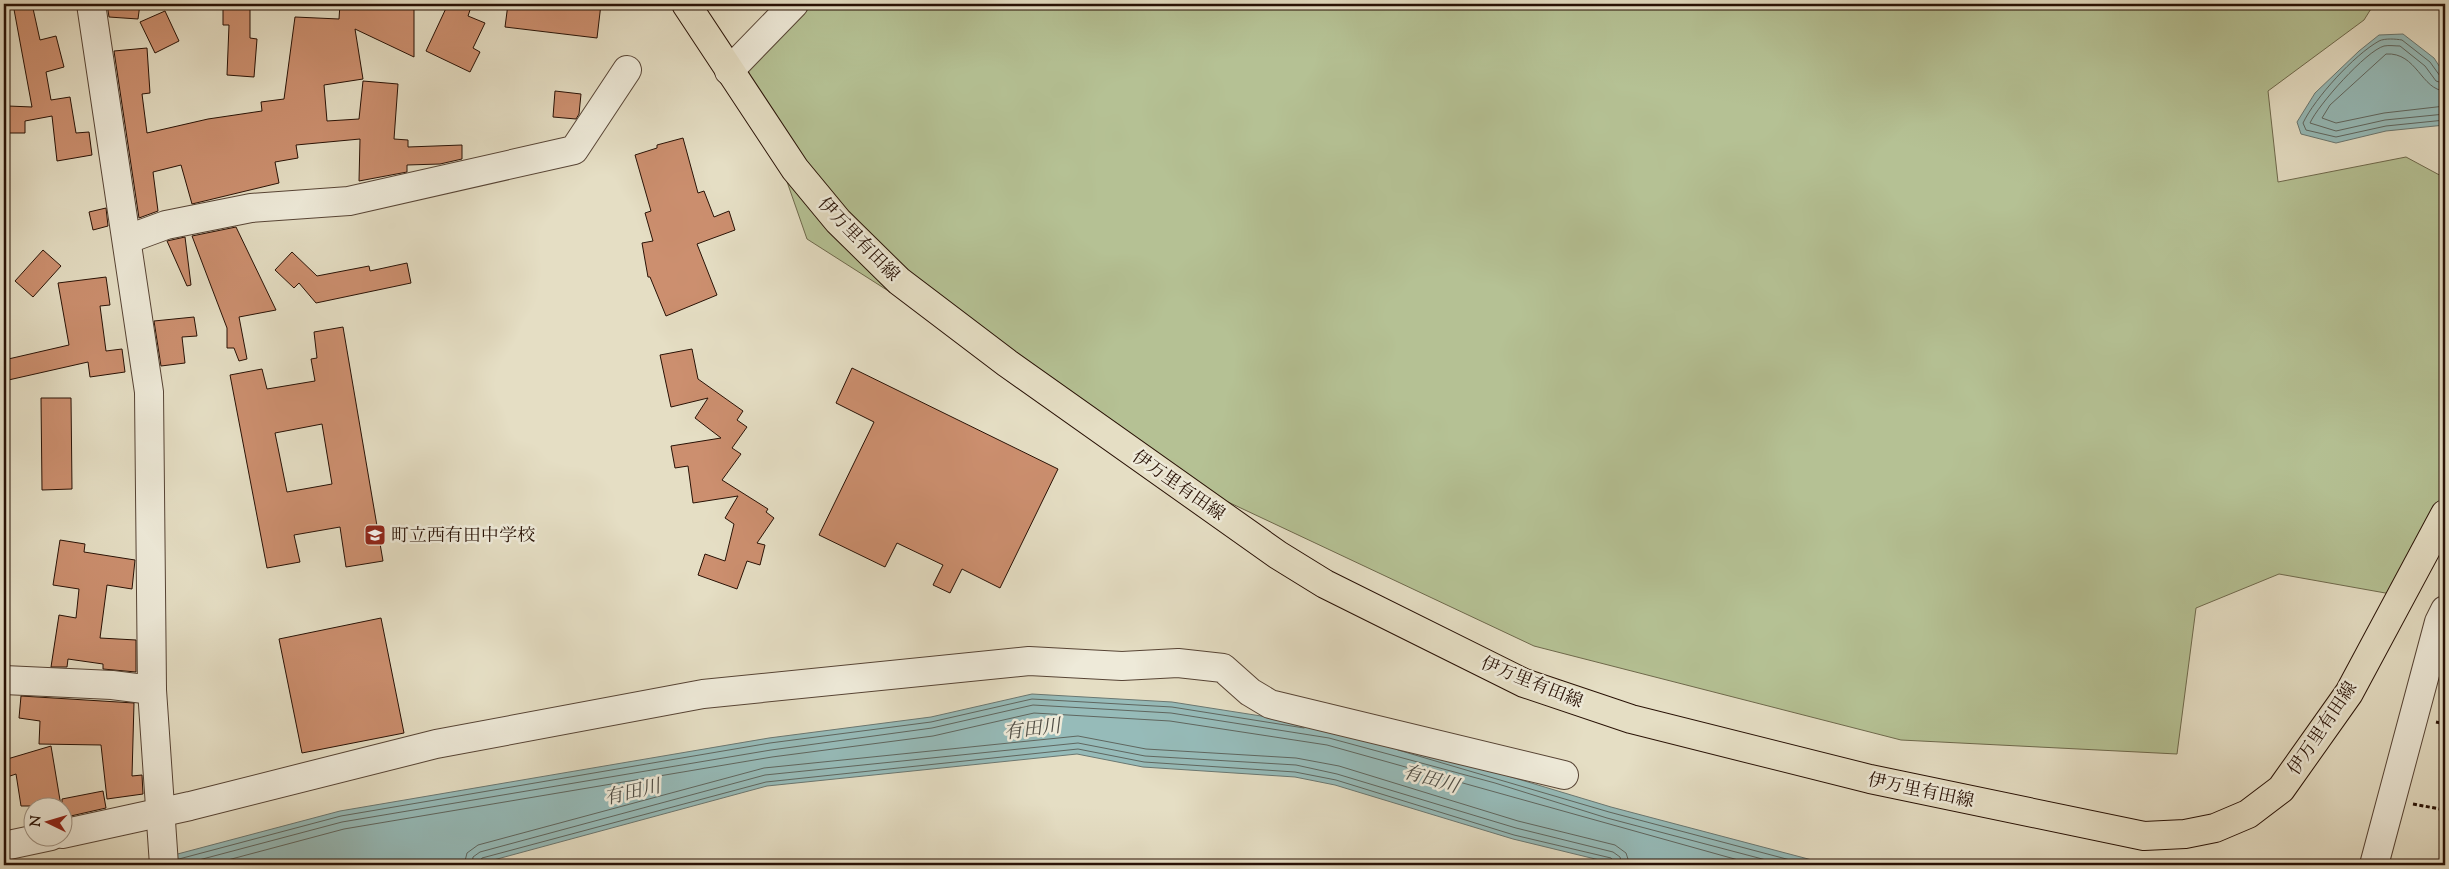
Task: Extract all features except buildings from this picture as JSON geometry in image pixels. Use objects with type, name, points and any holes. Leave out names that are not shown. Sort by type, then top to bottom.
[{"type":"main road","name":"伊万里有田線","points":[[686,4],[795,169],[838,221],[899,281],[1006,363],[1278,555],[1325,584],[1524,683],[1631,719],[1870,779],[2144,836],[2185,834],[2215,828],[2248,814],[2281,789],[2349,693],[2445,514]]},
{"type":"street","points":[[91,4],[128,239],[149,392],[152,690],[164,865]]},
{"type":"street","points":[[729,71],[794,4]]},
{"type":"street","points":[[128,239],[166,225],[241,210],[349,201],[574,150],[627,70]]},
{"type":"street","points":[[2374,865],[2439,622],[2445,610]]},
{"type":"street","points":[[72,832],[159,814],[436,744],[703,694],[1029,660],[1122,666],[1178,663],[1223,668],[1250,692],[1270,704],[1564,776]]},
{"type":"street","points":[[4,680],[112,685],[152,690]]},
{"type":"street","points":[[4,846],[22,842]]},
{"type":"path","points":[[2405,803],[2445,810]]},
{"type":"green space","points":[[776,4],[2374,4],[2364,20],[2268,91],[2278,182],[2406,157],[2445,178],[2445,525],[2391,594],[2279,574],[2196,608],[2177,754],[1901,740],[1534,646],[1194,486],[807,239],[748,70]]},
{"type":"water","points":[[2403,34],[2434,58],[2445,75],[2445,125],[2386,131],[2336,143],[2301,134],[2297,122],[2315,93],[2359,51],[2379,35]]},
{"type":"water","name":"有田川","points":[[1032,694],[1172,702],[1331,727],[1498,773],[1611,807],[1831,865],[1620,865],[1513,839],[1335,785],[1295,777],[1143,767],[1077,754],[767,786],[475,865],[136,865],[340,811],[769,738],[931,717]]},
{"type":"place","name":"町立西有田中学校","points":[[375,535]]}]
